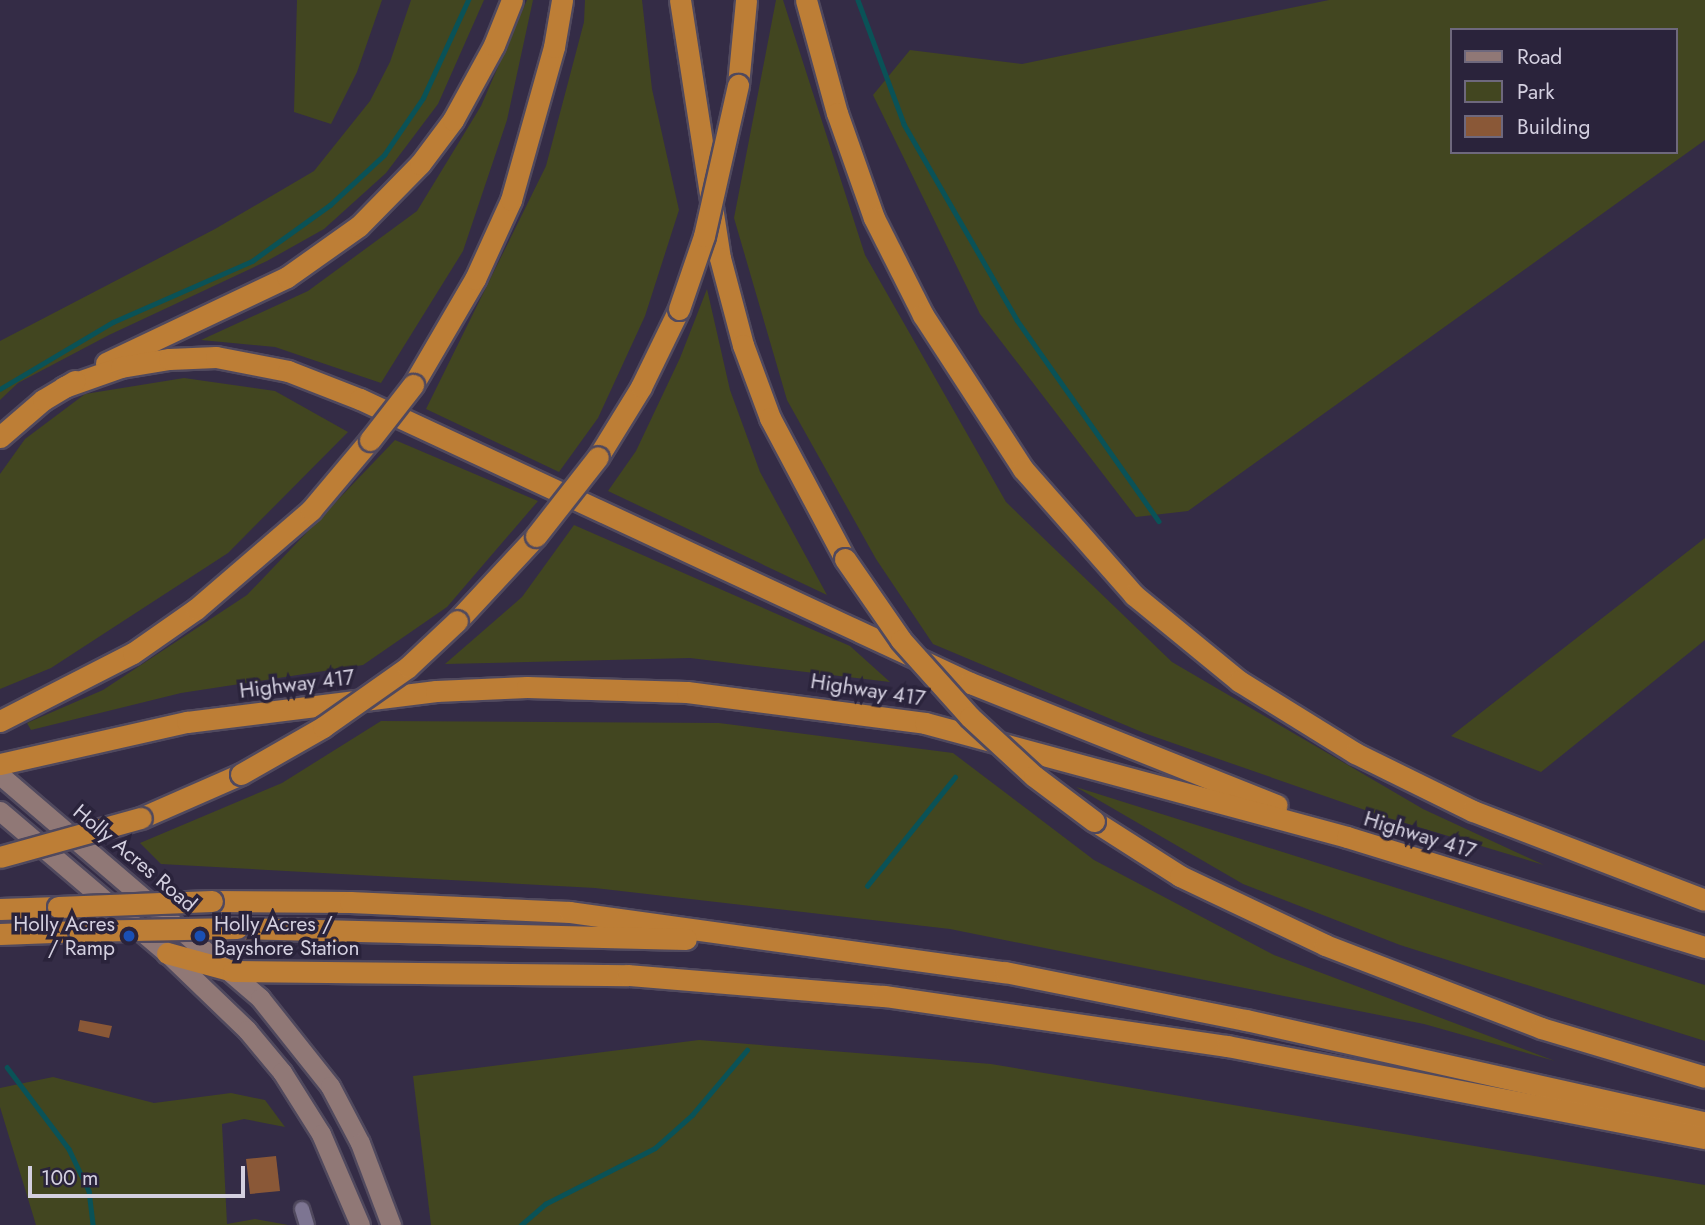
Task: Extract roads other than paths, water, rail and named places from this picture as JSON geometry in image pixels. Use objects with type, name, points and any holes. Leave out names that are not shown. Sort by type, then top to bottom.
[{"type":"highway","points":[[0,436],[64,387],[145,343],[287,277],[359,226],[420,164],[453,120],[494,45],[512,0]]},
{"type":"highway","points":[[0,721],[133,653],[196,608],[311,510],[413,385],[475,279],[511,200],[554,47],[562,0]]},
{"type":"highway","points":[[680,0],[720,258],[743,345],[770,418],[845,559],[901,640],[970,717],[1034,776],[1094,821],[1180,876],[1325,945],[1541,1028],[1705,1077]]},
{"type":"highway","points":[[0,857],[141,818],[241,774],[323,727],[408,667],[457,621],[536,536],[598,457],[641,387],[679,309],[704,236],[738,85],[746,0]]},
{"type":"highway","points":[[806,0],[836,113],[874,218],[923,315],[1023,469],[1134,595],[1239,681],[1355,753],[1473,811],[1705,900]]},
{"type":"highway","points":[[64,387],[121,367],[169,359],[216,357],[288,371],[360,399],[970,683],[1413,858]]},
{"type":"highway","name":"Highway 417","points":[[0,764],[187,722],[436,691],[527,687],[687,692],[925,723],[1413,858],[1705,947]]},
{"type":"highway","points":[[0,909],[212,901],[350,902],[570,912],[808,943],[1019,975],[1705,1123]]},
{"type":"highway","points":[[0,934],[237,928],[808,943]]},
{"type":"highway","points":[[167,953],[233,971],[628,975],[884,996],[1227,1046],[1705,1138]]},
{"type":"main road","name":"Holly Acres Road","points":[[0,775],[233,971],[281,1022],[330,1086],[360,1143],[391,1225]]},
{"type":"main road","points":[[0,811],[167,953],[247,1030],[282,1072],[321,1134],[360,1225]]},
{"type":"street","points":[[302,1209],[307,1225]]},
{"type":"waterway","points":[[0,389],[113,322],[252,261],[330,205],[384,155],[423,98],[468,0]]},
{"type":"waterway","points":[[858,0],[904,124],[1017,320],[1159,521]]},
{"type":"waterway","points":[[867,886],[955,777]]},
{"type":"waterway","points":[[521,1225],[545,1204],[655,1148],[692,1115],[747,1050]]},
{"type":"waterway","points":[[7,1067],[69,1149],[89,1191],[93,1225]]},
{"type":"place","name":"Holly Acres / Ramp","points":[[129,936]]},
{"type":"place","name":"Holly Acres / Bayshore Station","points":[[200,936]]}]
